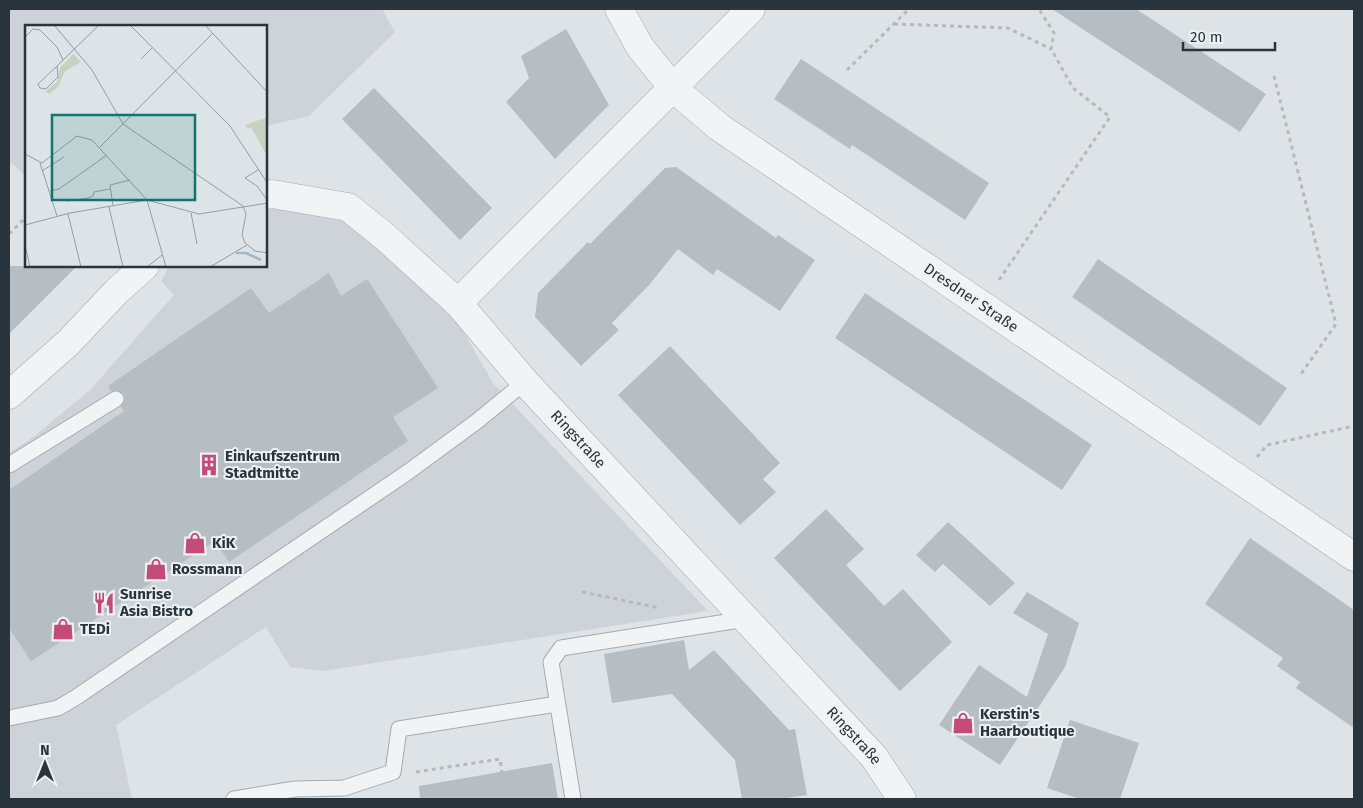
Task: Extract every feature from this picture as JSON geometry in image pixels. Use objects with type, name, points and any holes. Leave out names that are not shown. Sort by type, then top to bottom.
[{"type":"street","name":"Dresdner Straße","points":[[619,9],[640,47],[673,88],[719,127],[1354,557]]},
{"type":"street","points":[[458,303],[751,9]]},
{"type":"street","name":"Ringstraße","points":[[268,192],[348,207],[384,236],[458,303],[525,382],[874,757],[902,799]]},
{"type":"street","points":[[9,395],[68,342],[117,291],[143,268]]},
{"type":"lane","points":[[9,718],[58,708],[75,698],[408,472],[476,422],[525,382]]},
{"type":"lane","points":[[9,465],[116,399]]},
{"type":"lane","points":[[573,799],[552,662],[561,648],[746,619]]},
{"type":"lane","points":[[234,799],[295,789],[345,793],[393,772],[399,729],[557,704]]},
{"type":"path","points":[[847,70],[909,9]]},
{"type":"path","points":[[1039,9],[1054,33],[1050,49]]},
{"type":"path","points":[[894,24],[1008,28],[1050,49],[1074,88],[1110,117],[982,305]]},
{"type":"path","points":[[1274,76],[1336,324],[1299,377]]},
{"type":"path","points":[[9,234],[25,218]]},
{"type":"path","points":[[1238,478],[1267,445],[1354,426]]},
{"type":"path","points":[[582,592],[667,609]]},
{"type":"path","points":[[393,772],[412,773],[500,759],[502,772]]},
{"type":"shaded area","points":[[9,9],[382,9],[395,32],[309,116],[268,126],[268,25],[25,25],[25,176],[12,163],[9,166]]},
{"type":"shaded area","points":[[268,195],[348,207],[445,300],[493,383],[708,611],[323,671],[290,667],[266,627],[116,725],[132,799],[9,799],[9,453],[32,438],[90,390],[174,295],[161,281],[168,268],[268,268]]},
{"type":"building","points":[[1052,9],[1136,9],[1266,94],[1240,132]]},
{"type":"building","points":[[566,29],[609,105],[555,159],[506,102],[529,78],[521,56]]},
{"type":"building","points":[[801,59],[989,183],[965,220],[852,145],[850,149],[774,99]]},
{"type":"building","points":[[374,88],[492,208],[460,240],[342,119]]},
{"type":"building","points":[[676,167],[776,238],[778,235],[815,260],[780,311],[717,269],[713,275],[678,249],[650,284],[612,323],[619,330],[581,366],[535,317],[538,293],[588,242],[590,244],[665,168]]},
{"type":"building","points":[[1098,259],[1287,388],[1260,426],[1072,297]]},
{"type":"building","points":[[9,266],[25,266],[25,268],[75,268],[9,334]]},
{"type":"building","name":"Einkaufszentrum Stadtmitte","points":[[329,273],[341,296],[367,279],[438,388],[393,417],[408,441],[229,562],[215,541],[31,661],[9,628],[9,490],[124,411],[121,407],[125,399],[124,394],[116,390],[111,391],[108,386],[251,288],[269,313]]},
{"type":"building","points":[[865,293],[1092,445],[1062,490],[835,338]]},
{"type":"building","points":[[670,346],[780,463],[763,479],[776,492],[740,525],[618,395]]},
{"type":"building","points":[[826,509],[864,549],[846,565],[884,606],[903,589],[952,642],[900,691],[774,558]]},
{"type":"building","points":[[948,522],[1015,583],[990,606],[943,564],[935,572],[916,555]]},
{"type":"building","points":[[1250,538],[1354,610],[1354,728],[1296,688],[1300,682],[1277,666],[1283,658],[1205,604]]},
{"type":"building","points":[[1027,592],[1079,623],[1065,667],[1000,765],[939,725],[979,665],[1027,697],[1048,634],[1013,613]]},
{"type":"building","points":[[684,640],[689,670],[714,650],[789,730],[795,729],[807,795],[780,799],[742,799],[735,760],[672,694],[612,703],[604,654]]},
{"type":"building","points":[[1070,720],[1139,743],[1120,799],[1080,799],[1047,788]]},
{"type":"building","points":[[552,763],[558,799],[420,799],[419,786]]},
{"type":"place","name":"Einkaufszentrum Stadtmitte","points":[[209,465]]},
{"type":"place","name":"KiK","points":[[195,543]]},
{"type":"place","name":"Rossmann","points":[[156,569]]},
{"type":"place","name":"Sunrise Asia Bistro","points":[[104,603]]},
{"type":"place","name":"TEDi","points":[[63,629]]},
{"type":"place","name":"Kerstin's Haarboutique","points":[[963,723]]}]
